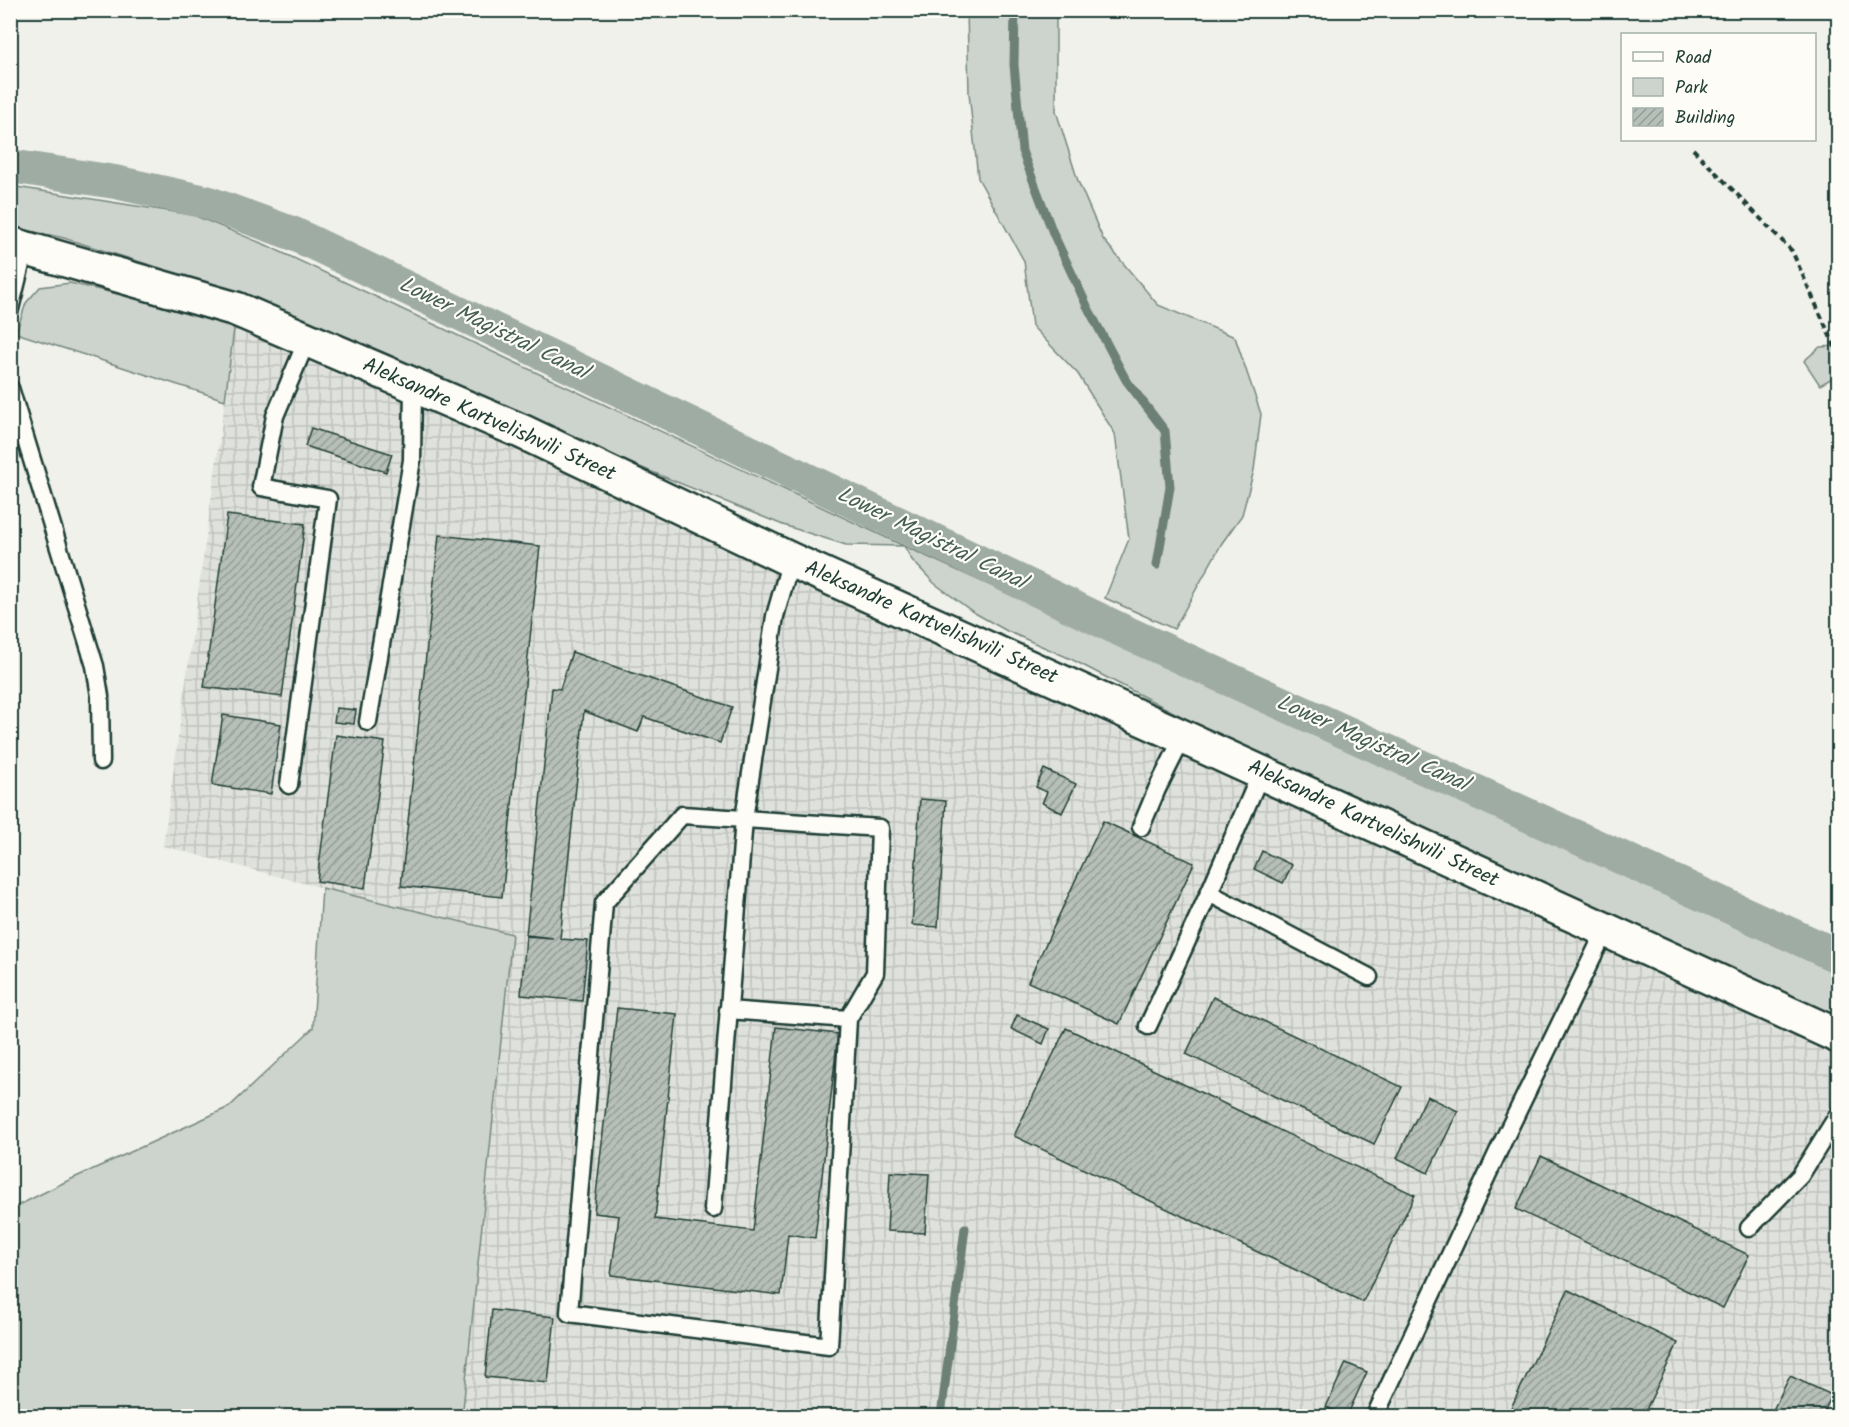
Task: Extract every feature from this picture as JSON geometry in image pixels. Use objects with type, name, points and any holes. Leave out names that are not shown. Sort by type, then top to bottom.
[{"type":"street","name":"Aleksandre Kartvelishvili Street","points":[[18,246],[236,309],[523,432],[791,560],[1839,1036]]},
{"type":"lane","points":[[10,309],[18,246]]},
{"type":"lane","points":[[289,785],[328,499],[261,487],[276,416],[307,340]]},
{"type":"lane","points":[[368,722],[412,460],[413,385]]},
{"type":"lane","points":[[10,388],[95,666],[100,696],[101,761]]},
{"type":"lane","points":[[713,1209],[744,819],[775,615],[791,560]]},
{"type":"lane","points":[[1141,827],[1183,737]]},
{"type":"lane","points":[[1148,1026],[1261,773]]},
{"type":"lane","points":[[682,815],[880,828],[875,973],[848,1019],[829,1346],[568,1313],[604,903],[682,815]]},
{"type":"lane","points":[[1209,893],[1369,977]]},
{"type":"lane","points":[[1375,1416],[1499,1149],[1605,931]]},
{"type":"lane","points":[[728,1010],[848,1019]]},
{"type":"lane","points":[[1749,1228],[1800,1176],[1839,1115]]},
{"type":"path","points":[[1693,149],[1792,251],[1839,354]]},
{"type":"shaded area","points":[[236,309],[1838,1036],[1838,1416],[496,1416],[463,1409],[512,934],[322,888],[163,846]]},
{"type":"green space","points":[[967,11],[1056,11],[1056,111],[1078,181],[1103,239],[1158,305],[1235,337],[1261,414],[1254,470],[1242,515],[1222,543],[1174,629],[1105,598],[1129,539],[1115,434],[1078,374],[1032,326],[1024,261],[978,178],[969,93]]},
{"type":"green space","points":[[10,186],[193,215],[266,245],[904,546],[846,545],[783,525],[573,440],[385,353],[248,296],[64,238],[11,227]]},
{"type":"green space","points":[[70,283],[235,321],[225,400],[16,333],[26,303],[40,287]]},
{"type":"green space","points":[[1838,346],[1838,375],[1820,385],[1804,361],[1820,347]]},
{"type":"green space","points":[[904,546],[1838,974],[1838,1018],[1254,754],[1071,659],[1007,631],[973,612],[934,583],[912,560]]},
{"type":"green space","points":[[322,888],[512,934],[463,1409],[496,1416],[11,1416],[11,1209],[229,1107],[313,1028]]},
{"type":"building","points":[[311,428],[392,454],[386,472],[305,446]]},
{"type":"building","points":[[227,515],[305,524],[282,697],[204,687]]},
{"type":"building","points":[[439,535],[540,546],[502,897],[401,886]]},
{"type":"building","points":[[572,652],[732,707],[720,743],[644,717],[638,732],[584,711],[560,939],[588,941],[582,1001],[521,995],[526,936],[553,938],[526,935],[552,688],[560,689]]},
{"type":"building","points":[[336,708],[356,710],[354,724],[334,722]]},
{"type":"building","points":[[223,715],[281,724],[271,794],[212,785]]},
{"type":"building","points":[[336,735],[385,742],[365,888],[317,881]]},
{"type":"building","points":[[1044,769],[1076,784],[1062,813],[1042,803],[1047,792],[1036,787]]},
{"type":"building","points":[[920,799],[946,801],[938,927],[912,925]]},
{"type":"building","points":[[1103,821],[1194,863],[1119,1024],[1028,982]]},
{"type":"building","points":[[1262,851],[1292,865],[1283,883],[1254,869]]},
{"type":"building","points":[[1213,997],[1402,1087],[1374,1144],[1186,1054]]},
{"type":"building","points":[[617,1008],[677,1014],[655,1219],[753,1231],[776,1027],[838,1034],[815,1238],[788,1234],[781,1295],[611,1275],[619,1216],[594,1213]]},
{"type":"building","points":[[1017,1015],[1049,1029],[1043,1044],[1011,1029]]},
{"type":"building","points":[[1066,1028],[1415,1195],[1363,1302],[1014,1136]]},
{"type":"building","points":[[1427,1096],[1458,1111],[1428,1173],[1397,1158]]},
{"type":"building","points":[[1541,1156],[1749,1255],[1723,1308],[1516,1209]]},
{"type":"building","points":[[890,1172],[929,1174],[925,1233],[887,1231]]},
{"type":"building","points":[[1568,1290],[1678,1343],[1643,1416],[1507,1416]]},
{"type":"building","points":[[492,1310],[555,1317],[548,1383],[485,1377]]},
{"type":"building","points":[[1346,1363],[1367,1372],[1347,1416],[1326,1407]]},
{"type":"building","points":[[1790,1376],[1832,1395],[1822,1416],[1770,1416]]},
{"type":"waterway","points":[[1015,10],[1014,65],[1022,151],[1053,233],[1087,306],[1126,380],[1165,431],[1170,487],[1157,565]]},
{"type":"waterway","name":"Lower Magistral Canal","points":[[10,166],[115,182],[206,202],[294,234],[1123,631],[1838,956]]},
{"type":"waterway","points":[[941,1416],[965,1228]]}]
